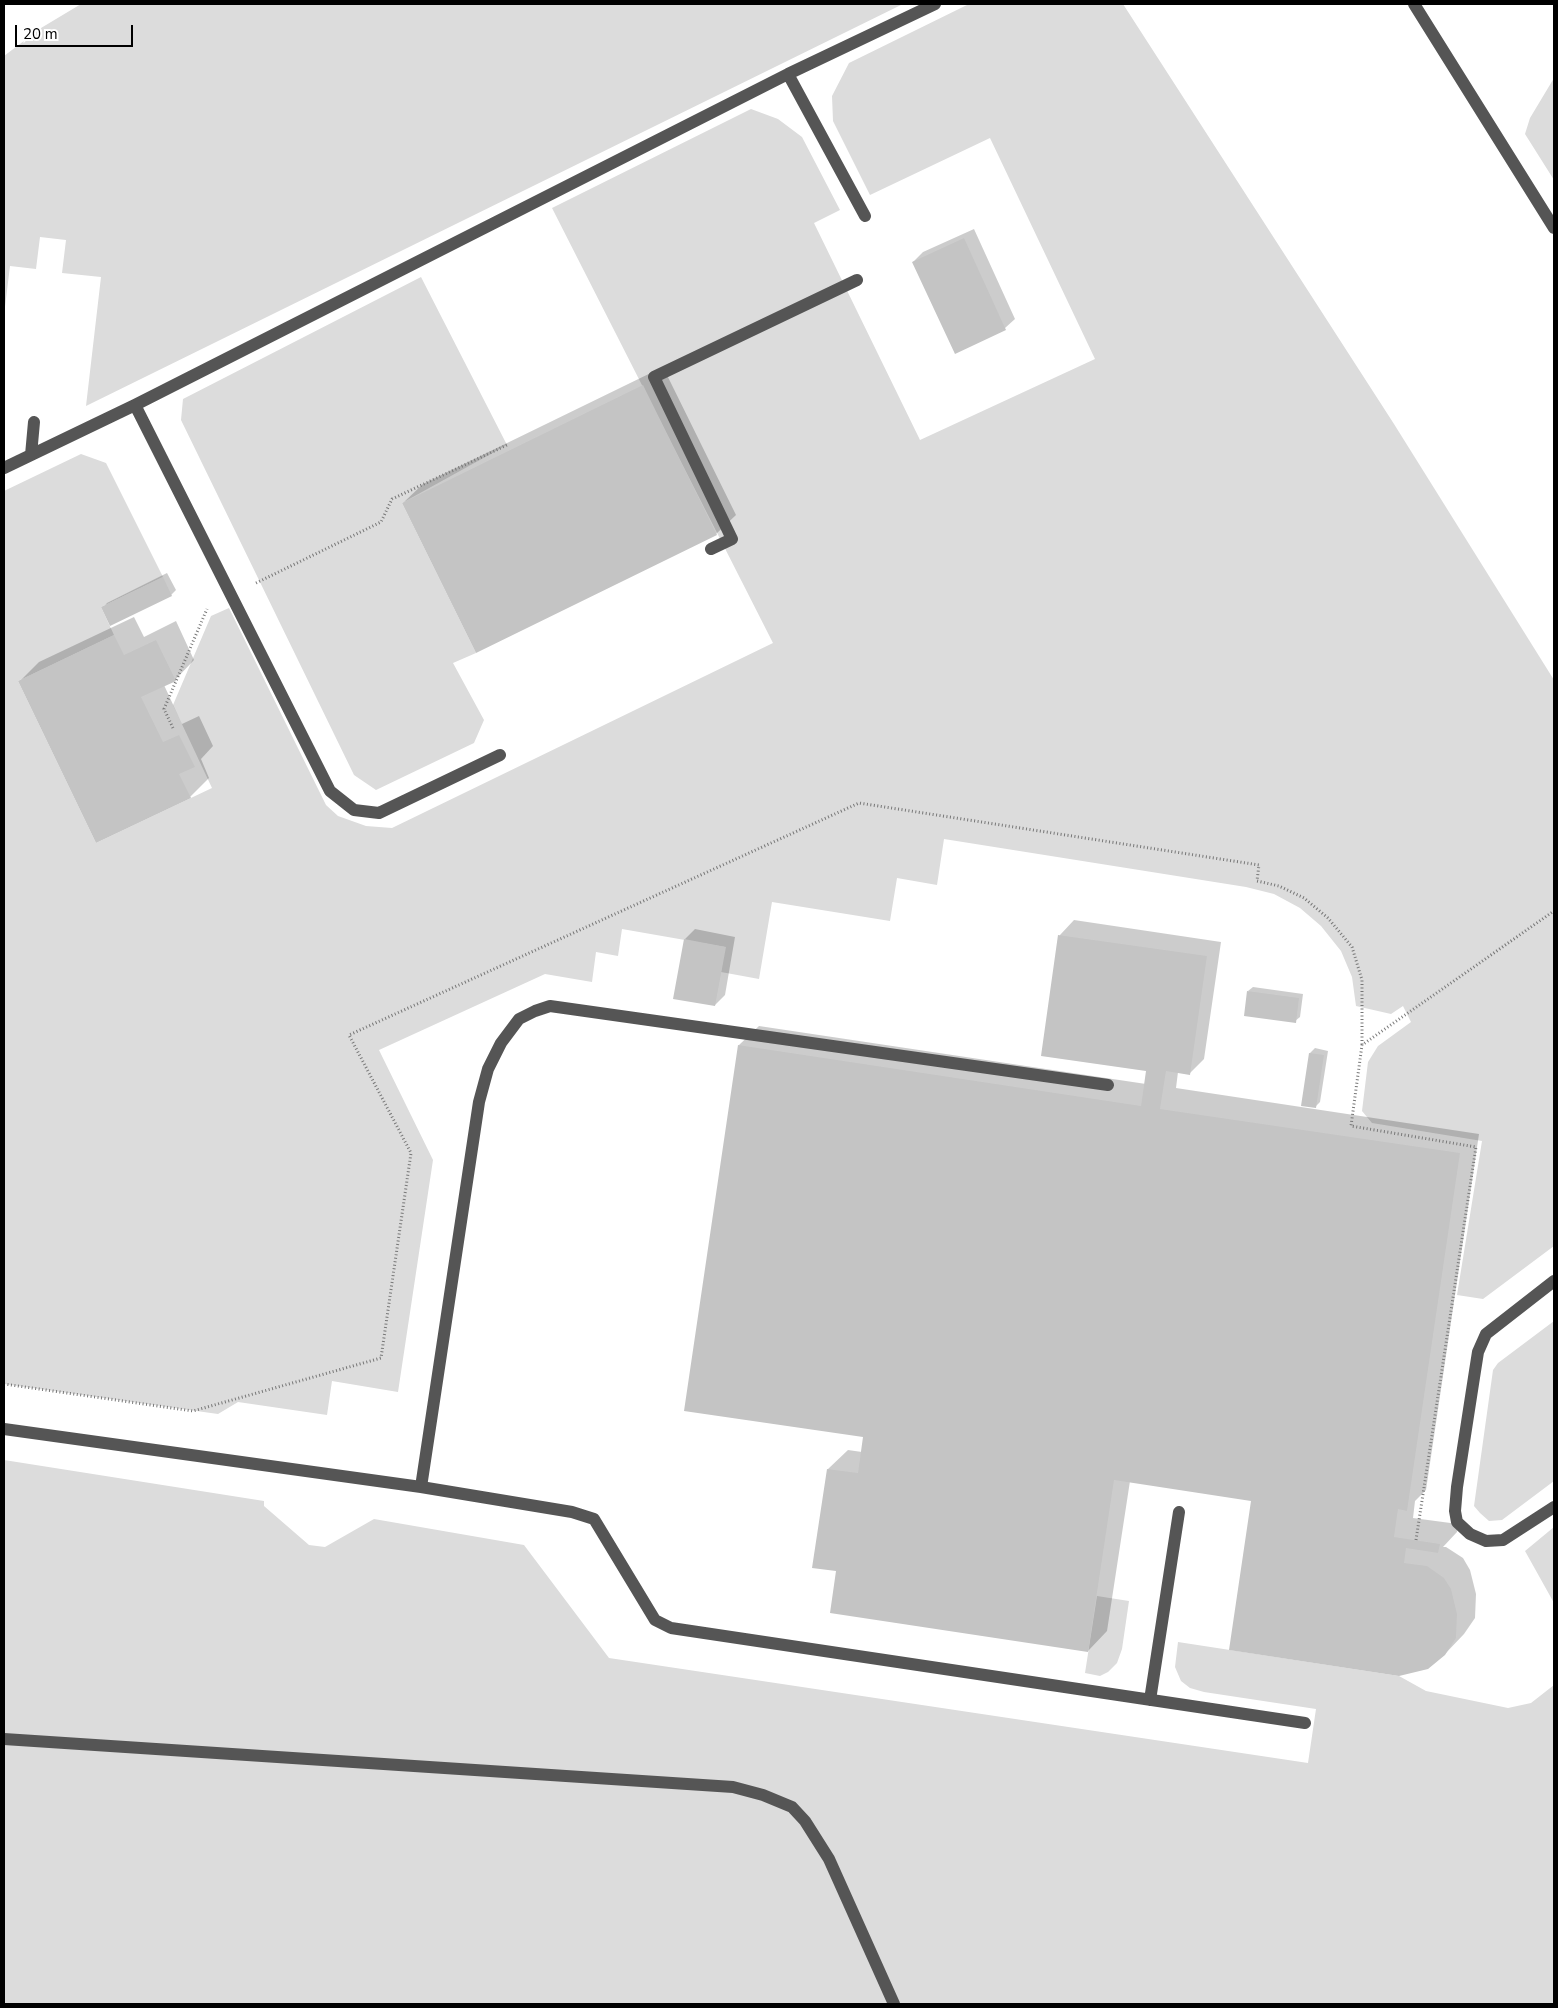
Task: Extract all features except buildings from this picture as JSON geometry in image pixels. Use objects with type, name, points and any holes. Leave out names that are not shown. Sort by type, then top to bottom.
[{"type":"lane","points":[[4,468],[135,405],[788,74],[935,4]]},
{"type":"lane","points":[[1414,4],[1554,228]]},
{"type":"lane","points":[[788,74],[865,216]]},
{"type":"lane","points":[[711,549],[732,539],[654,377],[857,280]]},
{"type":"lane","points":[[135,405],[330,791],[354,810],[379,813],[500,755]]},
{"type":"lane","points":[[31,455],[34,422]]},
{"type":"lane","points":[[420,1487],[479,1102],[488,1069],[501,1043],[519,1019],[550,1006],[1108,1085]]},
{"type":"lane","points":[[1554,1281],[1486,1334],[1478,1352],[1456,1487],[1455,1511],[1457,1522],[1470,1534],[1486,1541],[1502,1540],[1554,1507]]},
{"type":"lane","points":[[4,1429],[420,1487],[572,1512],[594,1519],[654,1620],[671,1628],[1304,1724]]},
{"type":"lane","points":[[1150,1700],[1179,1512]]},
{"type":"lane","points":[[4,1739],[733,1787],[763,1795],[792,1807],[805,1821],[824,1851],[894,2004]]},
{"type":"path","points":[[173,728],[164,709],[208,606],[381,522],[392,499],[507,445]]},
{"type":"path","points":[[1416,1540],[1476,1146],[1351,1126],[1362,1044],[1554,911]]},
{"type":"shaded area","points":[[81,4],[903,4],[86,406],[101,277],[62,273],[66,240],[40,237],[36,269],[10,266],[4,315],[4,56],[41,28]]},
{"type":"shaded area","points":[[969,4],[1123,4],[1394,424],[1554,680],[1554,1246],[1483,1299],[1457,1295],[1482,1141],[1372,1123],[1362,1111],[1368,1062],[1378,1046],[1411,1022],[1403,1006],[1391,1014],[1356,1006],[1352,977],[1341,951],[1321,926],[1300,908],[1274,894],[1246,887],[944,839],[937,885],[897,878],[890,921],[772,902],[759,979],[721,972],[725,947],[622,929],[618,956],[596,952],[592,982],[545,974],[379,1050],[433,1160],[398,1392],[332,1381],[327,1415],[238,1402],[218,1414],[4,1384],[4,491],[81,454],[106,463],[163,577],[101,607],[114,635],[18,681],[96,843],[212,788],[173,705],[211,616],[229,608],[326,805],[338,816],[366,826],[392,828],[773,643],[552,208],[751,109],[778,119],[802,137],[840,210],[814,223],[920,440],[1095,359],[990,138],[870,195],[833,121],[832,96],[849,63]]},
{"type":"shaded area","points":[[1554,78],[1554,180],[1525,134],[1530,118]]},
{"type":"shaded area","points":[[421,277],[507,445],[402,503],[476,653],[453,663],[484,720],[474,743],[376,790],[354,775],[181,420],[183,399]]},
{"type":"shaded area","points":[[1554,1321],[1554,1481],[1502,1520],[1489,1521],[1474,1506],[1493,1370],[1498,1363]]},
{"type":"shaded area","points":[[4,1460],[264,1501],[264,1506],[309,1545],[325,1547],[374,1519],[524,1545],[609,1658],[1308,1763],[1316,1709],[1204,1692],[1190,1688],[1181,1681],[1175,1667],[1178,1642],[1399,1676],[1426,1691],[1508,1708],[1531,1703],[1554,1685],[1554,2004],[4,2004]]},
{"type":"shaded area","points":[[1554,1527],[1554,1603],[1525,1551]]},
{"type":"shaded area","points":[[1097,1596],[1129,1601],[1122,1649],[1117,1663],[1108,1672],[1100,1676],[1085,1673]]}]
